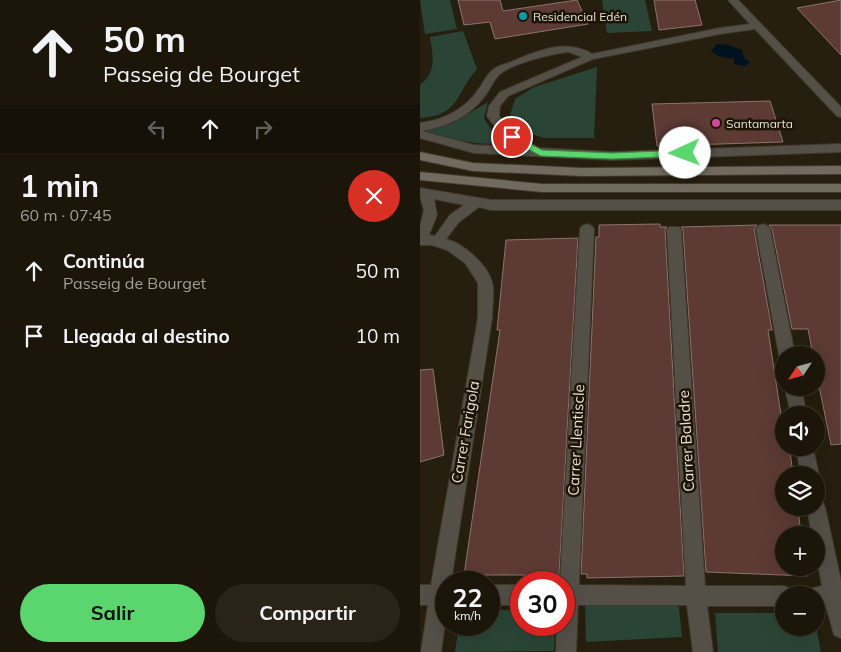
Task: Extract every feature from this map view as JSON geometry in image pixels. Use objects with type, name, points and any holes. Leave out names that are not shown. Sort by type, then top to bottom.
[{"type":"street","points":[[733,0],[841,114]]},
{"type":"street","points":[[541,153],[521,144],[503,131],[493,116],[495,106],[504,94],[590,57],[720,31],[757,26]]},
{"type":"street","points":[[420,127],[451,118],[469,108],[488,84],[490,77],[497,71],[557,50],[572,48],[583,51],[590,57]]},
{"type":"street","points":[[420,134],[474,149],[612,156],[837,148],[841,138]]},
{"type":"street","points":[[420,156],[473,167],[582,172],[841,170]]},
{"type":"street","points":[[420,176],[542,188],[841,188]]},
{"type":"street","points":[[422,193],[491,205],[841,205]]},
{"type":"street","points":[[422,193],[431,204],[428,240]]},
{"type":"street","points":[[428,240],[458,213],[478,202]]},
{"type":"street","name":"Carrer Llentiscle","points":[[567,571],[587,228]]},
{"type":"street","points":[[763,229],[785,346]]},
{"type":"street","name":"Carrer Baladre","points":[[674,230],[696,596],[703,652]]},
{"type":"street","name":"Carrer Farigola","points":[[428,240],[452,246],[470,259],[485,282],[485,318],[439,571]]},
{"type":"street","points":[[817,516],[830,596],[841,628]]},
{"type":"street","name":"Carrer Farigola","points":[[430,652],[435,595]]},
{"type":"street","points":[[575,595],[775,596]]},
{"type":"street","name":"Carrer Llentiscle","points":[[566,636],[566,652]]},
{"type":"green space","points":[[420,0],[450,0],[457,29],[425,34]]},
{"type":"green space","points":[[602,0],[645,0],[652,31],[607,33]]},
{"type":"green space","points":[[463,31],[477,69],[450,108],[443,113],[420,118],[420,85],[429,75],[432,63],[430,37]]},
{"type":"green space","points":[[597,67],[594,138],[545,138],[523,132],[509,118],[515,99],[534,87]]},
{"type":"green space","points":[[488,102],[484,118],[496,137],[504,145],[475,143],[420,133],[420,130],[451,124]]},
{"type":"green space","points":[[678,598],[682,637],[586,642],[585,603]]},
{"type":"green space","points":[[500,610],[510,610],[510,636],[555,636],[554,651],[455,652],[457,636],[500,636]]},
{"type":"green space","points":[[715,613],[775,613],[775,636],[818,636],[821,652],[718,652]]},
{"type":"water","points":[[717,44],[729,45],[742,50],[744,58],[750,62],[745,66],[734,64],[734,59],[718,56],[711,51]]},
{"type":"building","name":"Residencial Edén","points":[[458,0],[500,0],[503,11],[577,0],[588,24],[495,39],[490,22],[464,25]]},
{"type":"building","points":[[654,0],[695,0],[702,25],[659,30]]},
{"type":"building","points":[[841,0],[841,55],[797,8]]},
{"type":"building","name":"Santamarta","points":[[770,101],[783,142],[657,146],[652,104]]},
{"type":"building","points":[[660,224],[660,227],[667,227],[665,230],[684,576],[587,578],[587,574],[581,574],[596,237],[599,237],[599,225]]},
{"type":"building","points":[[757,225],[754,229],[772,330],[768,330],[775,376],[775,396],[778,396],[780,406],[775,406],[775,456],[791,456],[792,466],[775,466],[775,516],[799,516],[800,526],[775,526],[775,575],[706,572],[683,230],[681,227]]},
{"type":"building","points":[[769,225],[841,225],[841,444],[831,445],[825,406],[823,406],[821,396],[825,396],[825,346],[811,346],[808,329],[792,329],[772,229]]},
{"type":"building","points":[[578,238],[559,571],[510,571],[510,575],[500,575],[500,571],[465,571],[500,330],[497,330],[506,240]]},
{"type":"building","points":[[433,369],[444,455],[420,462],[420,370]]},
{"type":"place","name":"Residencial Edén","points":[[523,16]]},
{"type":"place","name":"Santamarta","points":[[716,123]]},
{"type":"route","points":[[512,137],[521,144],[541,153],[612,156],[685,153]]}]
